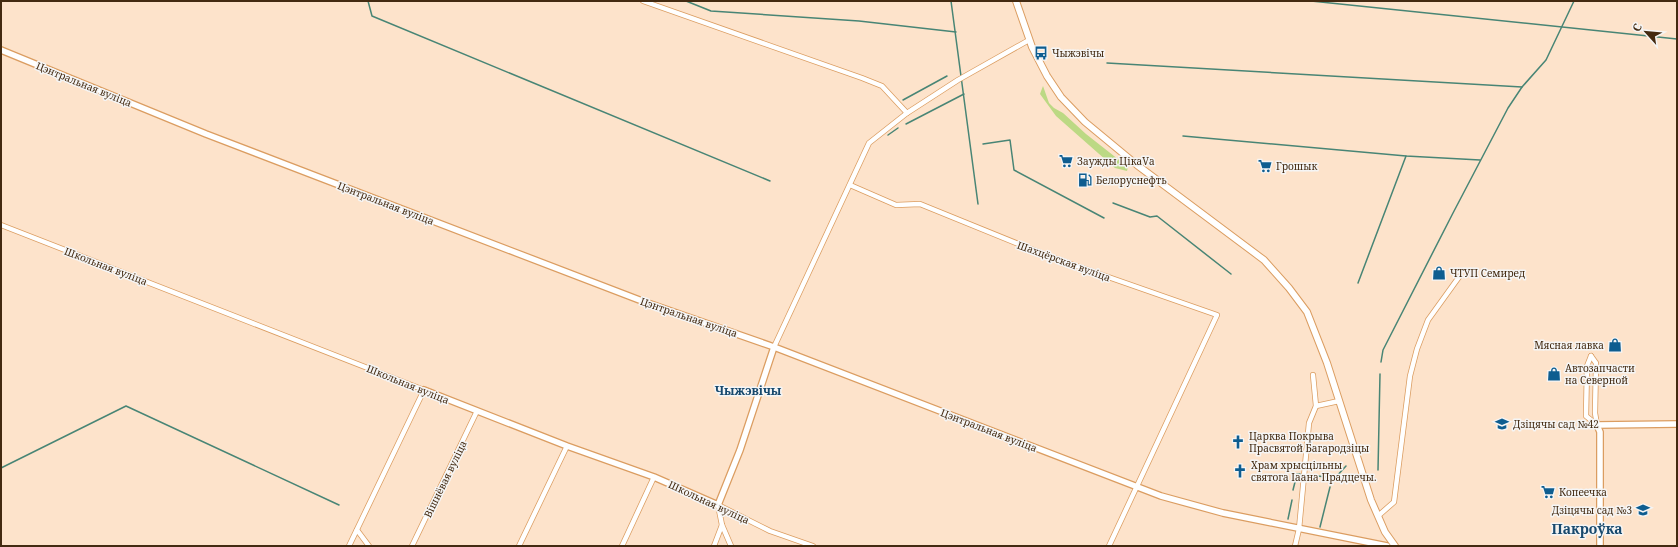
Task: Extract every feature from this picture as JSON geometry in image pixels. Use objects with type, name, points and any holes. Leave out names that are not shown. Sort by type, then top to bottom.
[{"type":"main road","points":[[1016,1],[1029,40],[1047,76],[1058,92],[1085,122],[1137,165],[1264,260],[1289,288],[1307,312],[1327,363],[1371,500],[1385,532],[1395,546]]},
{"type":"street","points":[[643,1],[882,86],[892,94],[906,113]]},
{"type":"street","points":[[731,546],[722,524],[718,505],[740,450],[774,347],[869,143],[906,113],[958,80],[1029,40]]},
{"type":"street","name":"Цэнтральная вуліца","points":[[1,50],[258,154],[642,301],[774,347],[1161,496],[1223,513],[1387,546]]},
{"type":"street","name":"Шахцёрская вуліца","points":[[850,185],[896,205],[920,204],[1048,256],[1218,314],[1137,487]]},
{"type":"street","name":"Школьная вуліца","points":[[1,225],[567,446],[654,477],[718,505],[770,531],[813,546]]},
{"type":"street","points":[[1378,516],[1394,502],[1410,374],[1417,349],[1428,320],[1459,277]]},
{"type":"street","points":[[1600,546],[1600,432],[1597,425],[1595,413],[1596,363],[1591,356],[1587,366],[1586,416],[1597,425],[1677,424]]},
{"type":"street","points":[[1294,546],[1299,529],[1309,424],[1316,406],[1313,375]]},
{"type":"street","points":[[349,546],[424,390]]},
{"type":"street","points":[[1316,406],[1339,401]]},
{"type":"street","name":"Вішнёвая вуліца","points":[[412,546],[477,411]]},
{"type":"street","points":[[519,546],[567,446]]},
{"type":"street","points":[[622,546],[654,477]]},
{"type":"street","points":[[1109,546],[1137,487]]},
{"type":"street","points":[[714,546],[722,524]]},
{"type":"street","points":[[357,530],[369,546]]},
{"type":"green space","points":[[1043,86],[1049,103],[1128,167],[1127,171],[1115,168],[1056,116],[1040,94]]},
{"type":"waterway","points":[[368,1],[372,16],[770,181]]},
{"type":"waterway","points":[[686,1],[711,11],[859,21],[956,32]]},
{"type":"waterway","points":[[951,1],[978,204]]},
{"type":"waterway","points":[[1311,1],[1677,39]]},
{"type":"waterway","points":[[1381,362],[1383,350],[1508,108],[1522,87],[1546,60],[1574,1]]},
{"type":"waterway","points":[[1107,63],[1522,87]]},
{"type":"waterway","points":[[903,100],[947,76]]},
{"type":"waterway","points":[[906,124],[964,94]]},
{"type":"waterway","points":[[888,135],[898,128]]},
{"type":"waterway","points":[[1183,136],[1406,156],[1480,160]]},
{"type":"waterway","points":[[983,144],[1010,140],[1014,170],[1104,218]]},
{"type":"waterway","points":[[1358,283],[1406,156]]},
{"type":"waterway","points":[[1113,203],[1150,217],[1157,216],[1231,274]]},
{"type":"waterway","points":[[1378,470],[1380,374]]},
{"type":"waterway","points":[[1,468],[126,406],[339,505]]},
{"type":"waterway","points":[[1309,475],[1335,478],[1346,466]]},
{"type":"waterway","points":[[1293,490],[1297,474],[1300,474]]},
{"type":"waterway","points":[[1320,527],[1330,487]]},
{"type":"waterway","points":[[1288,519],[1292,500]]},
{"type":"place","name":"Чыжэвічы","points":[[1041,53]]},
{"type":"place","name":"Заужды ЦікаVа","points":[[1066,161]]},
{"type":"place","name":"Грошык","points":[[1265,166]]},
{"type":"place","name":"Белоруснефть","points":[[1085,180]]},
{"type":"place","name":"ЧТУП Семиред","points":[[1439,273]]},
{"type":"place","name":"Мясная лавка","points":[[1615,345]]},
{"type":"place","name":"Автозапчасти на Северной","points":[[1554,374]]},
{"type":"place","name":"Дзіцячы сад №42","points":[[1502,424]]},
{"type":"place","name":"Царква Покрыва Прасвятой Багародзіцы","points":[[1238,442]]},
{"type":"place","name":"Храм хрысцільны святога Іаана Прадцечы.","points":[[1240,471]]},
{"type":"place","name":"Копеечка","points":[[1548,492]]},
{"type":"place","name":"Дзіцячы сад №3","points":[[1643,510]]},
{"type":"district","name":"Чыжэвічы","points":[[748,391]]},
{"type":"district","name":"Пакроўка","points":[[1587,529]]}]
